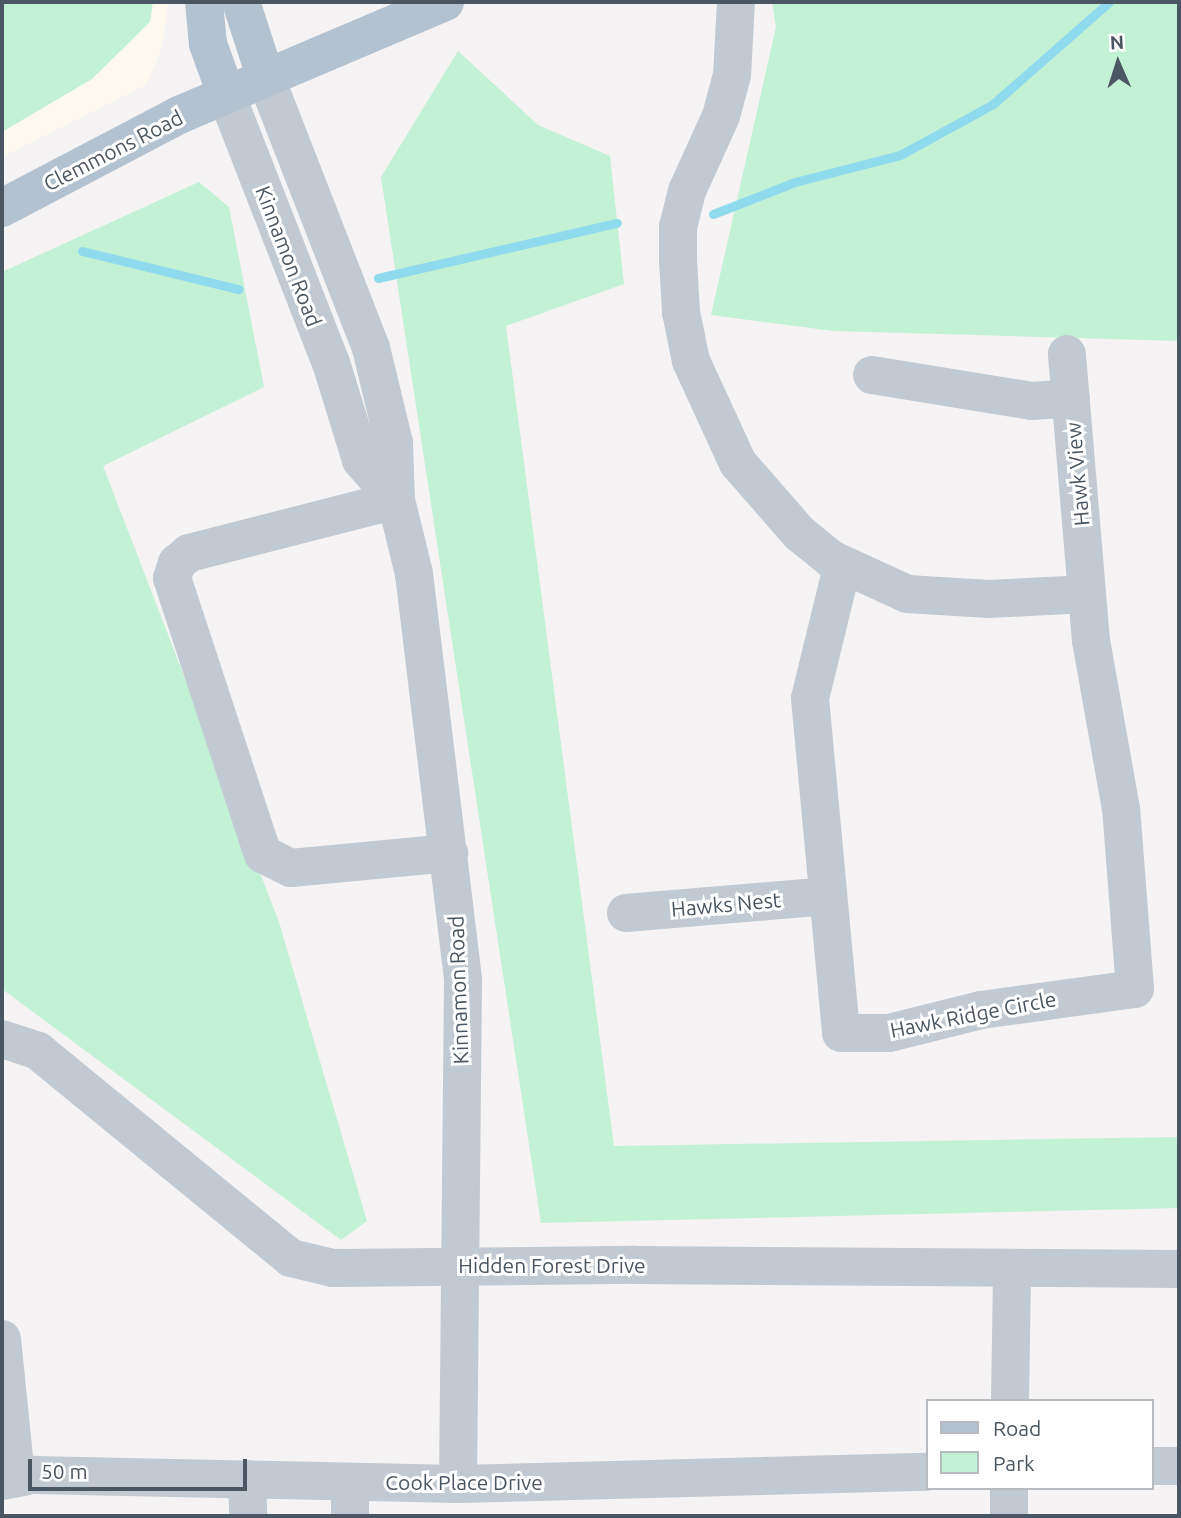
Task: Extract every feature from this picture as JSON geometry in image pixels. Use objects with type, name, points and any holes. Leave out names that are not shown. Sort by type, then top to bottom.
[{"type":"main road","name":"Kinnamon Road","points":[[204,2],[208,44],[226,93]]},
{"type":"main road","name":"Kinnamon Road","points":[[241,2],[265,76]]},
{"type":"main road","name":"Clemmons Road","points":[[2,208],[226,93],[445,2]]},
{"type":"street","points":[[736,2],[737,30],[729,85],[721,116],[695,167],[678,226],[681,312],[691,361],[738,463],[799,533],[842,567],[907,594],[943,599],[1087,594]]},
{"type":"street","name":"Kinnamon Road","points":[[265,76],[372,348],[394,443],[396,500],[414,574],[450,853],[463,981],[458,1484]]},
{"type":"street","name":"Kinnamon Road","points":[[226,93],[331,363],[361,460],[396,500]]},
{"type":"street","points":[[331,363],[372,348]]},
{"type":"street","name":"Hawk View","points":[[1067,354],[1087,594]]},
{"type":"street","points":[[872,375],[1032,401],[1071,398]]},
{"type":"street","points":[[396,500],[189,553],[177,563],[172,578],[263,854],[291,868],[450,853]]},
{"type":"street","name":"Hawk Ridge Circle","points":[[842,567],[810,698],[841,1033],[888,1033],[993,1008],[1135,989],[1121,809],[1087,594]]},
{"type":"street","name":"Hawks Nest","points":[[625,913],[827,896]]},
{"type":"street","name":"Hidden Forest Drive","points":[[2,1039],[38,1051],[291,1258],[333,1268],[460,1265],[1179,1269]]},
{"type":"street","points":[[1010,1399],[1012,1268]]},
{"type":"street","points":[[2,1339],[9,1480]]},
{"type":"street","points":[[1153,1466],[1179,1466]]},
{"type":"street","name":"Cook Place Drive","points":[[9,1480],[247,1498],[350,1499],[458,1484],[926,1472]]},
{"type":"street","points":[[1009,1490],[1009,1516]]},
{"type":"shaded area","points":[[2,2],[168,2],[162,48],[146,85],[2,157]]},
{"type":"green space","points":[[2,2],[153,2],[150,22],[92,79],[2,132]]},
{"type":"green space","points":[[772,2],[1179,2],[1179,341],[834,331],[711,315],[776,27]]},
{"type":"green space","points":[[458,51],[538,125],[610,156],[624,284],[506,326],[614,1146],[1179,1137],[1179,1208],[541,1223],[381,177]]},
{"type":"green space","points":[[199,182],[229,207],[264,387],[103,466],[279,922],[367,1221],[341,1240],[2,989],[2,272]]},
{"type":"waterway","points":[[713,214],[795,182],[900,155],[993,104],[1109,2]]},
{"type":"waterway","points":[[378,278],[617,223]]},
{"type":"waterway","points":[[82,251],[238,289]]}]
